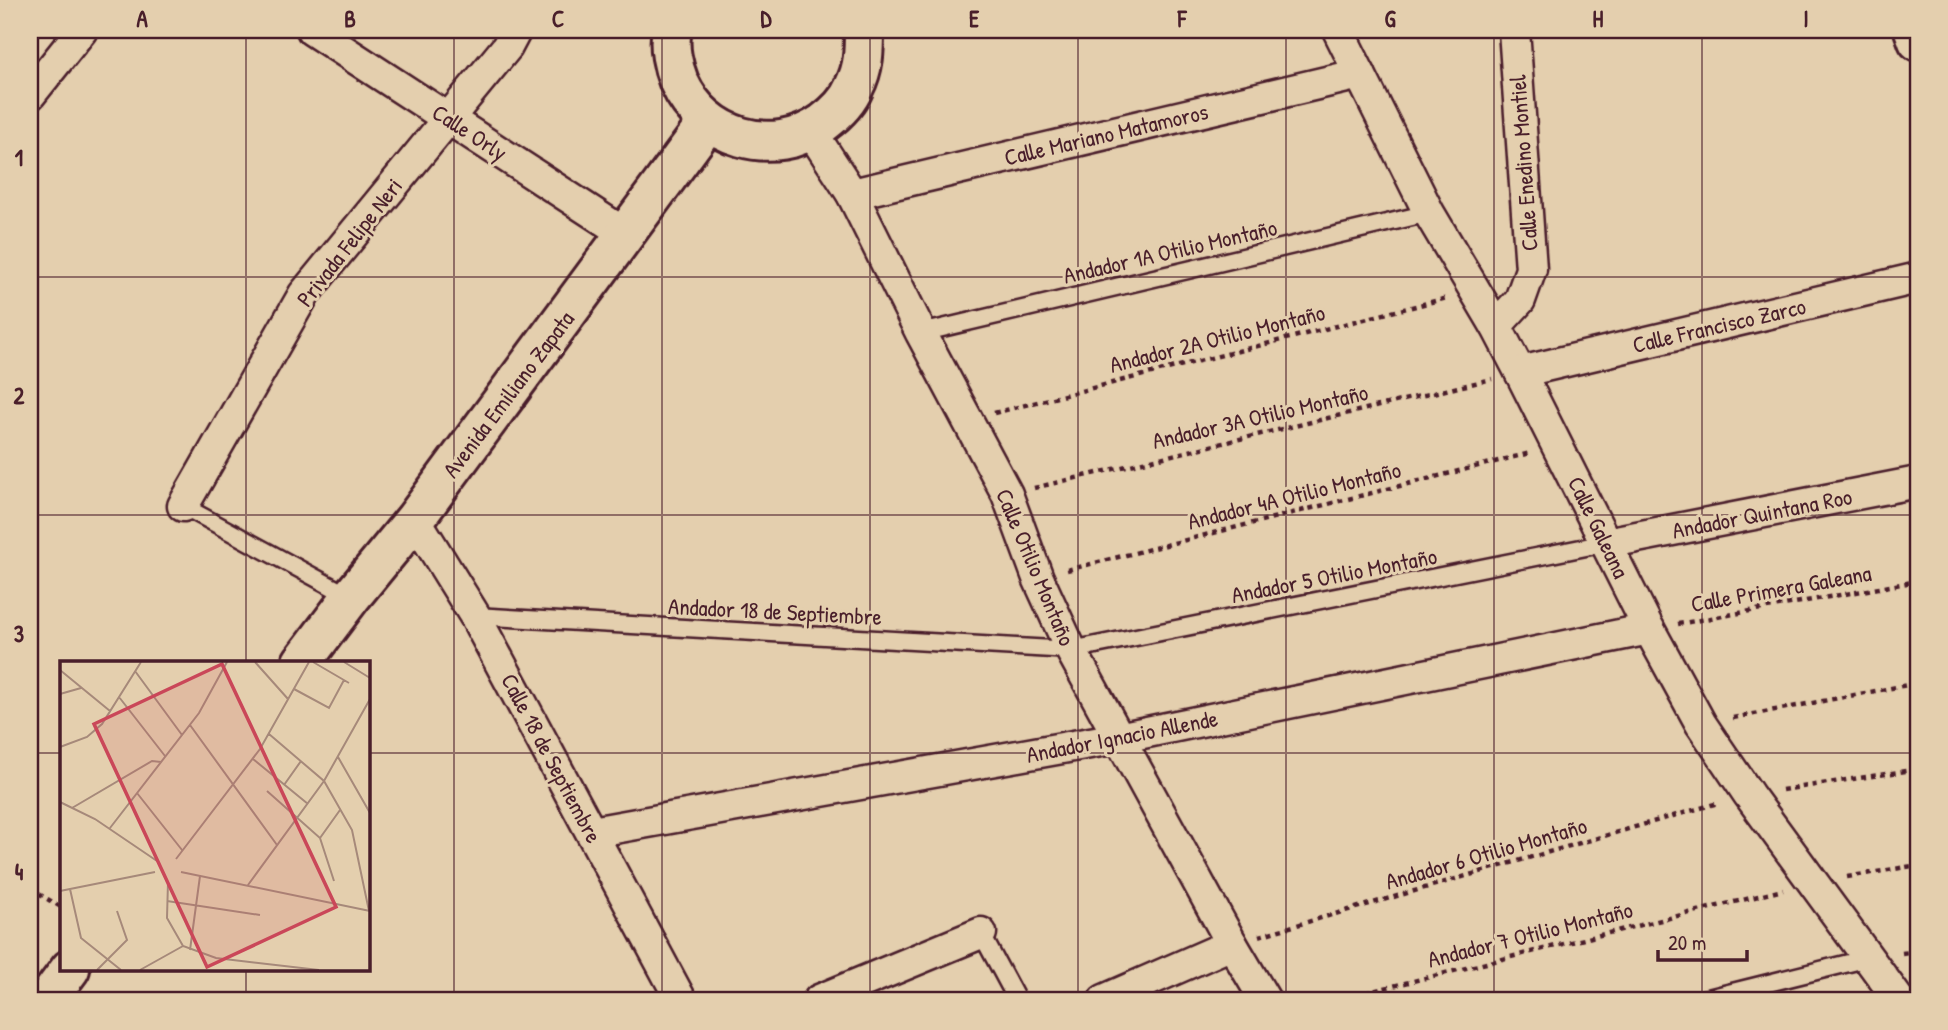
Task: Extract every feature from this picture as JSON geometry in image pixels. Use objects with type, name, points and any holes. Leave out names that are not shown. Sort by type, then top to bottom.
[{"type":"street","points":[[32,88],[82,30]]},
{"type":"street","name":"Calle Orly","points":[[312,30],[627,234]]},
{"type":"street","name":"Privada Felipe Neri","points":[[183,506],[304,294],[507,47],[516,30]]},
{"type":"street","points":[[672,30],[673,68],[686,98],[708,122],[732,135],[759,141],[786,140],[811,131],[836,113],[854,89],[864,60],[864,30]]},
{"type":"street","name":"Calle Galeana","points":[[1338,30],[1429,213],[1496,326],[1649,629],[1701,724],[1899,1000]]},
{"type":"street","name":"Calle Enedino Montiel","points":[[1496,326],[1520,300],[1531,269],[1514,30]]},
{"type":"street","points":[[1914,30],[1918,41]]},
{"type":"street","name":"Calle Mariano Matamoros","points":[[852,194],[1360,74]]},
{"type":"street","name":"Avenida Emiliano Zapata","points":[[303,661],[351,597],[415,519],[708,122]]},
{"type":"street","name":"Calle Otilio Montaño","points":[[811,131],[852,194],[1007,494],[1038,578],[1072,650],[1118,738],[1265,1000]]},
{"type":"street","name":"Calle Francisco Zarco","points":[[1520,372],[1918,278]]},
{"type":"street","name":"Andador Quintana Roo","points":[[1606,544],[1918,482]]},
{"type":"street","name":"Calle 18 de Septiembre","points":[[415,519],[475,616],[681,1000]]},
{"type":"street","name":"Andador Ignacio Allende","points":[[592,832],[1118,738],[1649,629]]},
{"type":"street","points":[[819,1000],[981,933]]},
{"type":"street","points":[[1104,1000],[1232,944]]},
{"type":"street","points":[[47,1000],[69,970]]},
{"type":"lane","name":"Andador 1A Otilio Montaño","points":[[921,332],[1429,213]]},
{"type":"lane","points":[[183,506],[351,597]]},
{"type":"lane","name":"Andador 5 Otilio Montaño","points":[[1072,650],[1606,544]]},
{"type":"lane","name":"Andador 18 de Septiembre","points":[[475,616],[1072,650]]},
{"type":"lane","points":[[981,933],[1017,1000]]},
{"type":"lane","points":[[1700,1000],[1869,958]]},
{"type":"path","name":"Andador 2A Otilio Montaño","points":[[967,419],[1475,291]]},
{"type":"path","name":"Andador 3A Otilio Montaño","points":[[1007,494],[1520,372]]},
{"type":"path","name":"Andador 4A Otilio Montaño","points":[[1038,578],[1558,446]]},
{"type":"path","name":"Calle Primera Galeana","points":[[1649,629],[1918,581]]},
{"type":"path","points":[[1701,724],[1918,683]]},
{"type":"path","name":"Andador 6 Otilio Montaño","points":[[1232,944],[1749,794],[1918,769]]},
{"type":"path","name":"Andador 7 Otilio Montaño","points":[[1336,1000],[1814,882],[1918,865]]},
{"type":"path","points":[[30,888],[60,907]]}]
